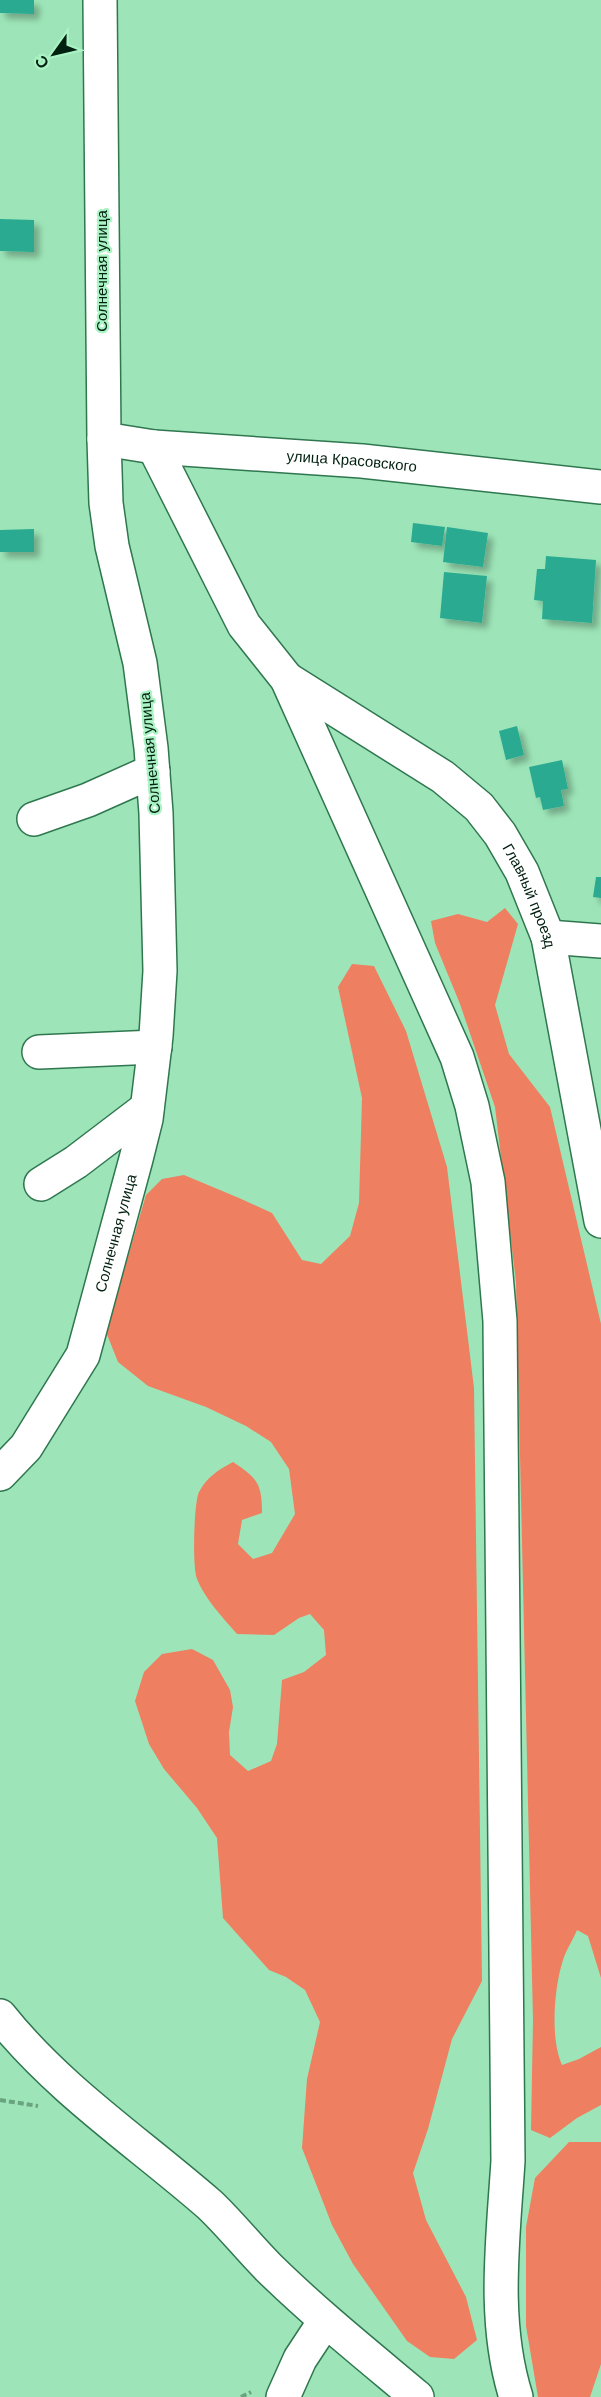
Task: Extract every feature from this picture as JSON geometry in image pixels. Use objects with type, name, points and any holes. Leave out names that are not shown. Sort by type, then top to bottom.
[{"type":"street","name":"Солнечная улица","points":[[0,1474],[26,1447],[82,1355],[136,1159],[147,1108],[160,971],[153,771],[140,663],[111,536],[106,503],[100,0]]},
{"type":"street","name":"улица Красовского","points":[[104,439],[154,447],[362,461],[601,487]]},
{"type":"street","points":[[154,447],[244,625],[287,679],[457,1057],[472,1106],[488,1182],[500,1345],[508,2161],[500,2298],[508,2374],[516,2397]]},
{"type":"street","name":"Главный проезд","points":[[287,679],[443,777],[479,807],[500,834],[522,872],[548,937],[601,1221]]},
{"type":"street","points":[[34,819],[88,800],[153,771]]},
{"type":"street","points":[[548,937],[601,941]]},
{"type":"street","points":[[39,1052],[154,1047]]},
{"type":"street","points":[[41,1184],[76,1162],[147,1108]]},
{"type":"street","points":[[0,2016],[41,2062],[212,2207],[268,2267],[325,2321],[417,2397]]},
{"type":"street","points":[[283,2397],[300,2360],[325,2321]]},
{"type":"shaded area","points":[[505,908],[518,924],[495,1005],[509,1054],[550,1107],[601,1324],[601,1978],[588,1936],[577,1930],[564,1956],[560,1971],[555,2027],[558,2054],[562,2065],[601,2047],[601,2105],[577,2118],[550,2138],[531,2130],[533,2020],[516,1282],[495,1107],[460,1004],[435,943],[431,921],[458,914],[487,922]]},
{"type":"shaded area","points":[[352,964],[374,966],[406,1031],[447,1167],[474,1388],[482,1981],[452,2039],[428,2129],[413,2173],[426,2220],[466,2297],[477,2340],[454,2359],[430,2357],[407,2341],[353,2264],[332,2225],[302,2148],[307,2079],[320,2022],[305,1990],[286,1977],[269,1970],[223,1918],[217,1838],[197,1808],[164,1769],[149,1744],[135,1701],[144,1672],[162,1654],[192,1649],[213,1660],[230,1690],[233,1707],[229,1732],[230,1755],[248,1771],[271,1761],[277,1744],[282,1680],[304,1672],[326,1655],[324,1630],[310,1614],[299,1618],[274,1635],[237,1634],[209,1601],[197,1579],[194,1562],[195,1520],[197,1498],[202,1487],[213,1474],[233,1462],[248,1472],[257,1482],[262,1503],[262,1513],[242,1520],[238,1544],[253,1559],[272,1553],[295,1514],[289,1469],[271,1442],[246,1426],[206,1407],[148,1386],[118,1362],[106,1332],[146,1195],[162,1179],[184,1175],[272,1213],[302,1260],[321,1264],[350,1236],[359,1203],[362,1098],[338,987]]},
{"type":"shaded area","points":[[569,2142],[601,2142],[601,2364],[590,2397],[538,2397],[526,2326],[526,2227],[535,2178]]},
{"type":"building","points":[[0,0],[34,0],[34,14],[0,13]]},
{"type":"building","points":[[0,219],[34,220],[34,252],[0,251]]},
{"type":"building","points":[[413,523],[445,527],[442,546],[411,542]]},
{"type":"building","points":[[447,527],[488,533],[483,567],[443,562]]},
{"type":"building","points":[[34,529],[34,552],[0,552],[0,530]]},
{"type":"building","points":[[546,556],[596,560],[592,623],[542,619],[543,601],[534,600],[537,569],[545,569]]},
{"type":"building","points":[[444,572],[487,576],[482,623],[440,618]]},
{"type":"building","points":[[517,726],[524,755],[506,760],[499,731]]},
{"type":"building","points":[[562,760],[568,789],[561,790],[564,806],[543,810],[540,797],[536,798],[529,767]]},
{"type":"building","points":[[596,877],[601,877],[601,898],[593,897]]}]
